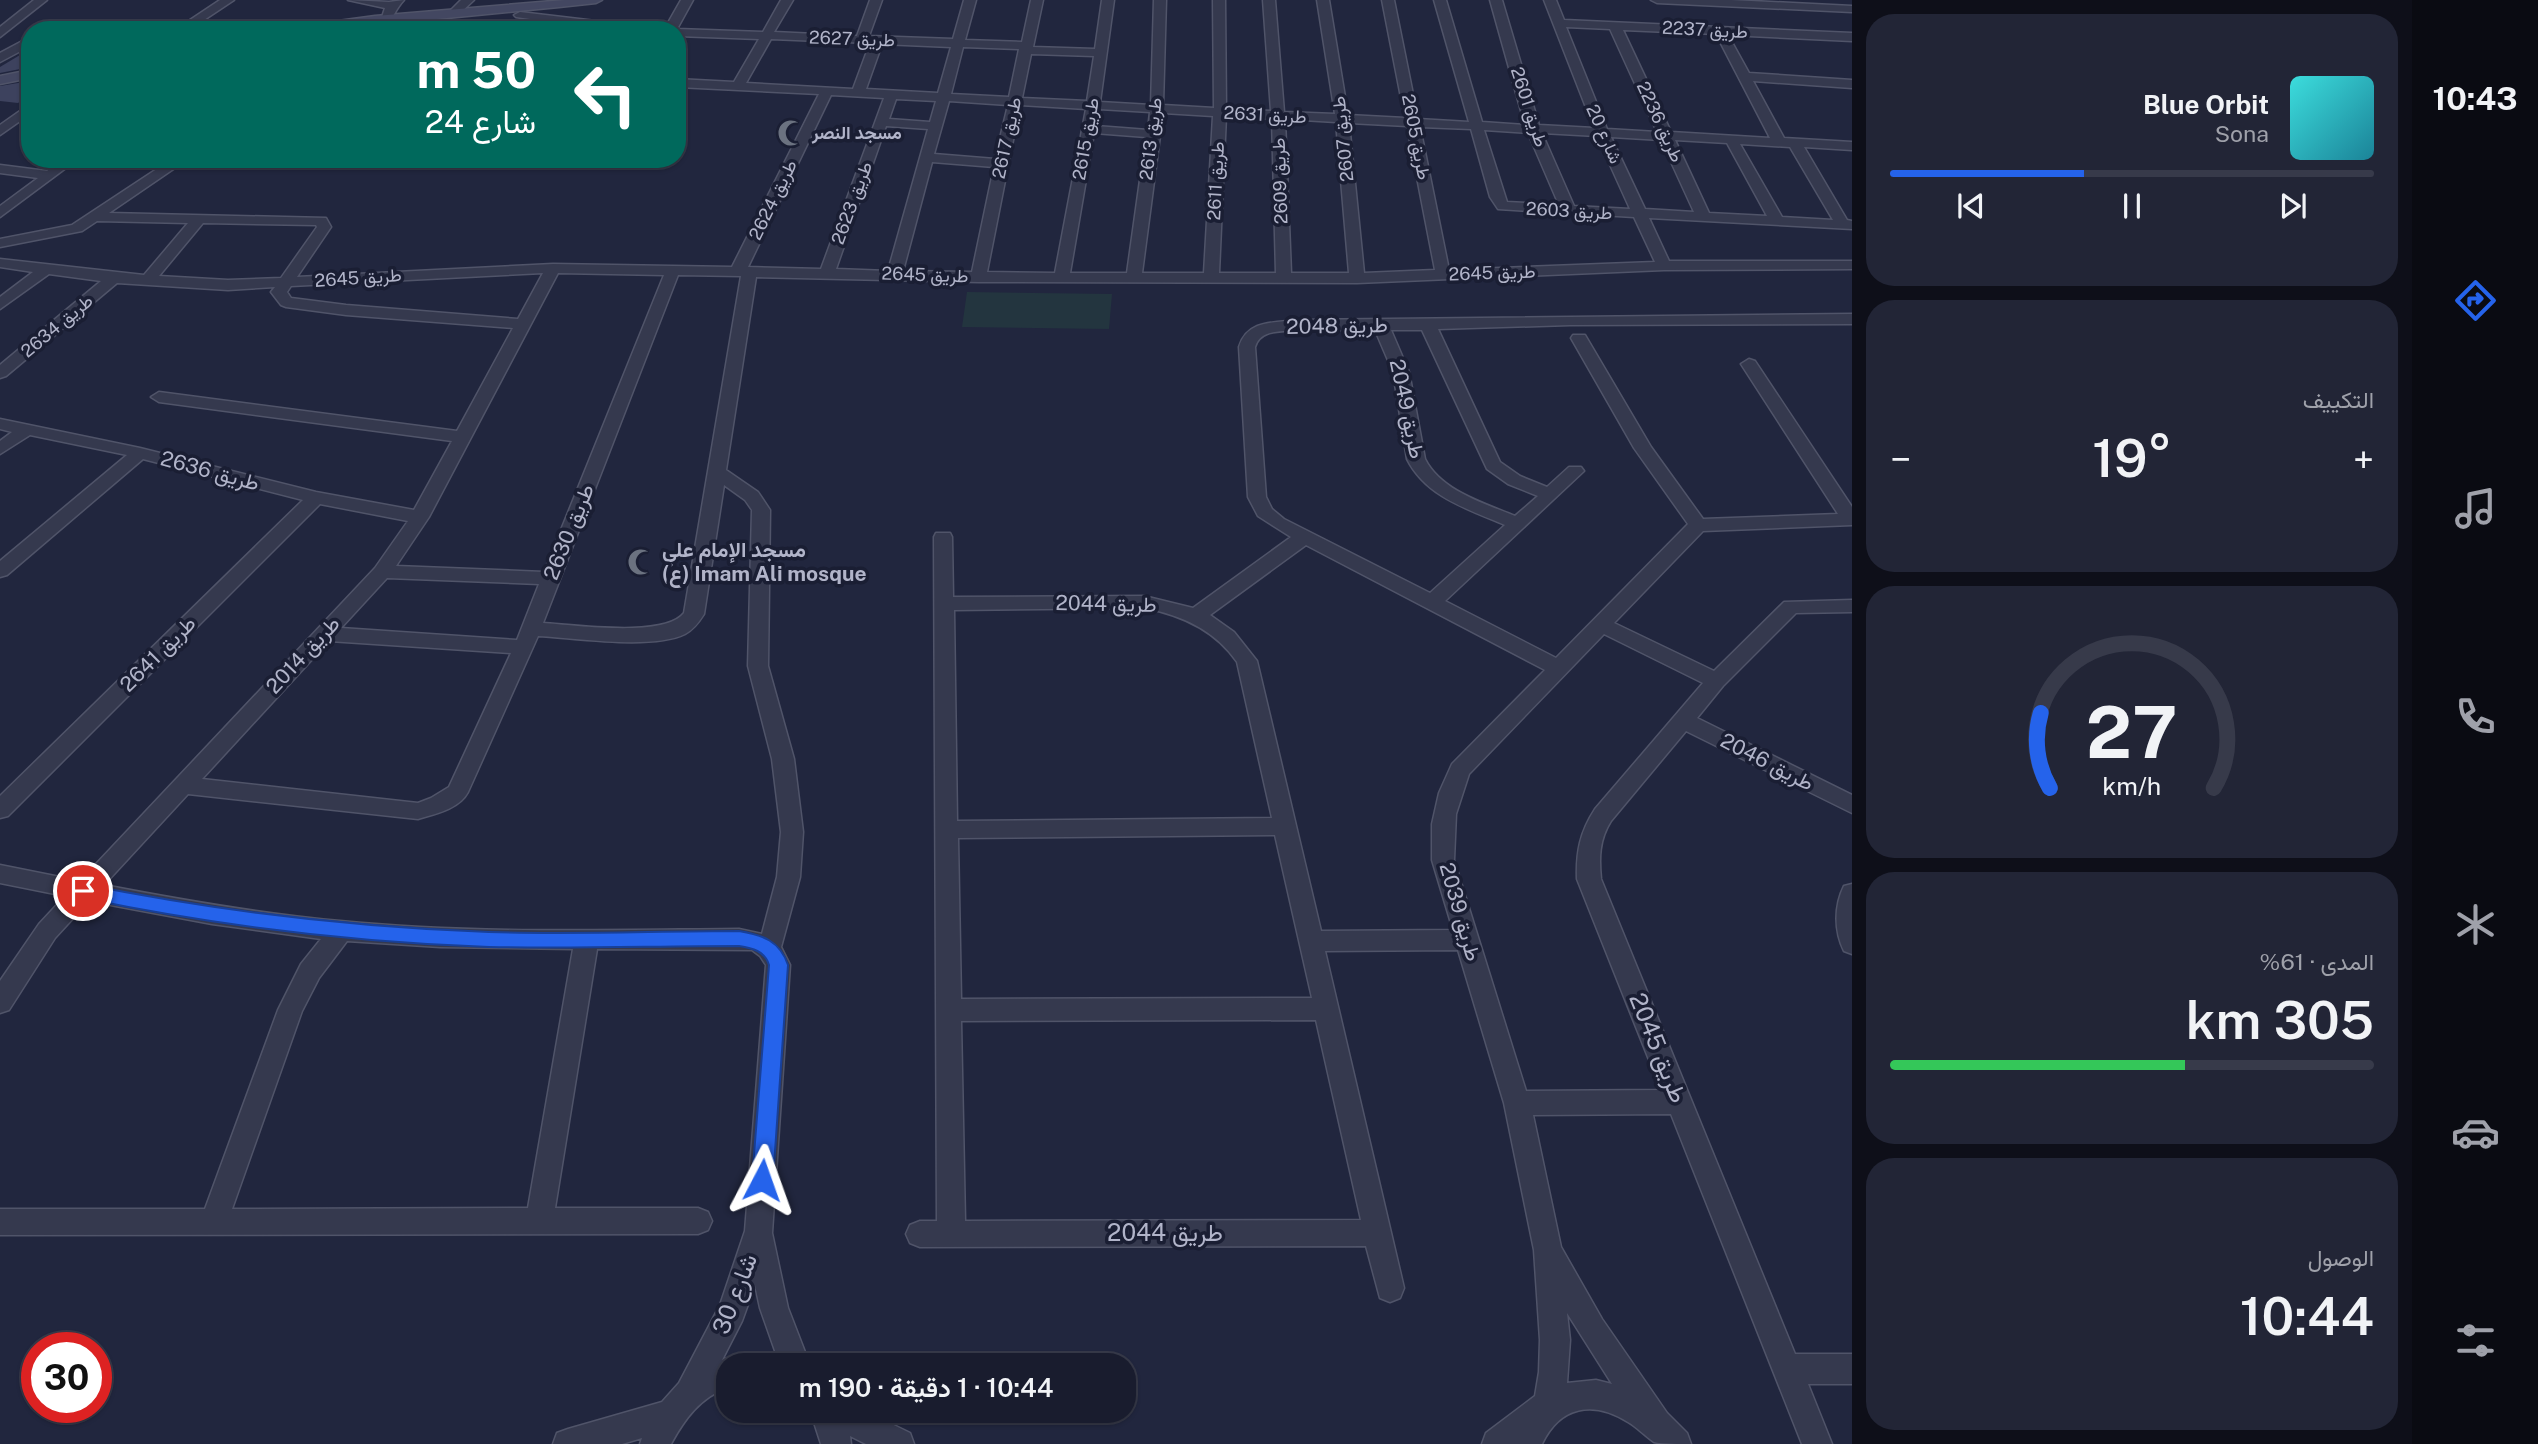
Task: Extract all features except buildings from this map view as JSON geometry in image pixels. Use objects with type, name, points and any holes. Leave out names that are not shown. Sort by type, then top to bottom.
[{"type":"street","points":[[0,34],[41,0]]},
{"type":"street","points":[[195,21],[228,0]]},
{"type":"street","points":[[354,0],[394,3],[384,21]]},
{"type":"street","points":[[455,12],[468,0]]},
{"type":"street","points":[[519,16],[596,0]]},
{"type":"street","points":[[675,21],[687,0]]},
{"type":"street","points":[[738,86],[788,0]]},
{"type":"street","points":[[862,39],[876,0]]},
{"type":"street","points":[[895,274],[970,0]]},
{"type":"street","name":"طريق 2617","points":[[979,277],[1037,0]]},
{"type":"street","name":"طريق 2615","points":[[1062,277],[1093,105],[1108,0]]},
{"type":"street","name":"طريق 2613","points":[[1134,277],[1157,109],[1160,0]]},
{"type":"street","name":"طريق 2611","points":[[1211,277],[1220,112],[1219,0]]},
{"type":"street","name":"طريق 2609","points":[[1269,0],[1278,115],[1284,277]]},
{"type":"street","name":"طريق 2607","points":[[1323,0],[1342,120],[1357,278]]},
{"type":"street","name":"طريق 2605","points":[[1388,0],[1443,275]]},
{"type":"street","name":"طريق 2603","points":[[1440,0],[1498,202],[1503,206],[1848,225]]},
{"type":"street","name":"طريق 2601","points":[[1496,0],[1533,128],[1569,211]]},
{"type":"street","name":"شارع 20","points":[[1550,0],[1602,132],[1664,266]]},
{"type":"street","points":[[1657,0],[1852,9]]},
{"type":"street","points":[[1830,8],[1852,36]]},
{"type":"street","points":[[371,21],[455,12],[562,21]]},
{"type":"street","name":"طريق 2237","points":[[1559,23],[1852,36]]},
{"type":"street","name":"طريق 2236","points":[[1615,26],[1704,218]]},
{"type":"street","points":[[1720,30],[1779,142]]},
{"type":"street","name":"طريق 2627","points":[[686,33],[959,42],[1099,53]]},
{"type":"street","points":[[0,34],[21,35]]},
{"type":"street","points":[[858,93],[877,40]]},
{"type":"street","points":[[0,58],[21,46]]},
{"type":"street","points":[[0,80],[21,76]]},
{"type":"street","points":[[1746,78],[1852,83]]},
{"type":"street","name":"طريق 2631","points":[[686,83],[1852,146]]},
{"type":"street","name":"طريق 2624","points":[[527,638],[666,634],[688,622],[694,614],[717,472],[743,271],[827,91]]},
{"type":"street","name":"طريق 2623","points":[[827,273],[891,94]]},
{"type":"street","points":[[0,131],[21,115]]},
{"type":"street","points":[[881,122],[937,126]]},
{"type":"street","points":[[1088,129],[1153,134]]},
{"type":"street","points":[[1731,139],[1777,221]]},
{"type":"street","points":[[1795,143],[1848,225]]},
{"type":"street","points":[[928,158],[1001,163]]},
{"type":"street","points":[[0,213],[59,168]]},
{"type":"street","points":[[0,243],[69,231],[95,217],[168,168]]},
{"type":"street","points":[[0,169],[50,175]]},
{"type":"street","points":[[95,217],[317,220],[324,223],[324,227],[284,283],[280,296],[292,303],[523,324]]},
{"type":"street","points":[[148,280],[201,218]]},
{"type":"street","name":"طريق 2645","points":[[0,263],[114,278],[228,285],[553,268],[979,277],[1357,278],[1664,266],[1852,265]]},
{"type":"street","name":"طريق 2014","points":[[0,1003],[47,931],[382,572],[420,517],[553,268]]},
{"type":"street","points":[[0,304],[45,270]]},
{"type":"street","name":"طريق 2630","points":[[182,785],[418,811],[439,804],[457,792],[527,638],[673,270]]},
{"type":"street","name":"طريق 2634","points":[[0,373],[114,278]]},
{"type":"street","name":"طريق 2048","points":[[1558,668],[1304,537],[1264,512],[1257,497],[1247,347],[1250,337],[1261,329],[1279,326],[1570,320],[1852,319]]},
{"type":"street","name":"طريق 2049","points":[[1380,325],[1398,361],[1416,458],[1422,472],[1436,485],[1517,524]]},
{"type":"street","name":"طريق 2049","points":[[1428,325],[1493,465],[1514,480],[1549,494]]},
{"type":"street","points":[[1579,338],[1643,448],[1698,525],[1852,519]]},
{"type":"street","points":[[1749,363],[1852,519]]},
{"type":"street","points":[[159,397],[463,437]]},
{"type":"street","name":"طريق 2636","points":[[0,424],[140,453],[316,498],[420,517]]},
{"type":"street","points":[[0,449],[27,429]]},
{"type":"street","points":[[0,571],[140,453]]},
{"type":"street","points":[[1431,603],[1575,471]]},
{"type":"street","points":[[0,874],[190,912],[341,931],[443,938],[751,939],[769,948],[790,880],[793,837],[783,758],[761,687],[758,666],[761,510],[752,496],[717,472]]},
{"type":"street","name":"طريق 2641","points":[[0,810],[316,498]]},
{"type":"street","name":"طريق 2039","points":[[1548,1405],[1554,1372],[1555,1340],[1548,1250],[1517,1103],[1443,860],[1441,824],[1448,795],[1460,770],[1698,525]]},
{"type":"street","points":[[943,537],[951,1233]]},
{"type":"street","points":[[1195,615],[1304,537]]},
{"type":"street","points":[[382,572],[551,578]]},
{"type":"street","name":"طريق 2044","points":[[944,604],[1143,602],[1166,605],[1195,615],[1237,643],[1247,661],[1390,1288]]},
{"type":"street","name":"طريق 2045","points":[[1817,1444],[1589,879],[1587,854],[1591,834],[1603,815],[1716,681],[1791,607],[1852,606]]},
{"type":"street","points":[[1600,624],[1716,681]]},
{"type":"street","points":[[322,634],[527,638]]},
{"type":"street","name":"طريق 2046","points":[[1683,720],[1852,805]]},
{"type":"street","points":[[947,830],[1285,826]]},
{"type":"street","points":[[1852,892],[1847,917],[1852,944]]},
{"type":"street","points":[[214,1221],[290,1010],[310,971],[341,931]]},
{"type":"street","points":[[539,1223],[587,939]]},
{"type":"street","points":[[1311,940],[1467,940]]},
{"type":"street","name":"شارع 30","points":[[690,1392],[732,1311],[759,1231],[778,965],[769,948]]},
{"type":"street","points":[[949,1010],[1326,1009]]},
{"type":"street","points":[[1517,1103],[1680,1102]]},
{"type":"street","points":[[0,1222],[698,1221]]},
{"type":"street","name":"شارع 30","points":[[759,1231],[775,1308],[791,1353]]},
{"type":"street","name":"طريق 2044","points":[[920,1234],[1378,1233]]},
{"type":"street","name":"طريق 2039","points":[[1548,1250],[1592,1329],[1655,1421]]},
{"type":"street","points":[[1787,1369],[1852,1369]]},
{"type":"street","points":[[655,1444],[667,1416],[690,1392],[716,1376]]},
{"type":"street","points":[[1497,1444],[1548,1405],[1562,1398],[1584,1394],[1608,1397],[1632,1406],[1655,1421],[1676,1444]]},
{"type":"street","points":[[1526,1444],[1533,1424],[1548,1405]]},
{"type":"street","points":[[568,1444],[667,1416]]},
{"type":"street","points":[[831,1423],[836,1444]]},
{"type":"street","points":[[855,1423],[899,1444]]},
{"type":"shaded area","points":[[967,292],[1112,294],[1109,329],[962,327]]},
{"type":"place","name":"مسجد النصر","points":[[791,133]]},
{"type":"place","name":"مسجد الإمام علي (ع) Imam Ali mosque","points":[[641,562]]},
{"type":"route","points":[[83,891],[165,908],[341,931],[443,938],[751,939],[761,943],[776,956],[778,965],[762,1180]]}]
